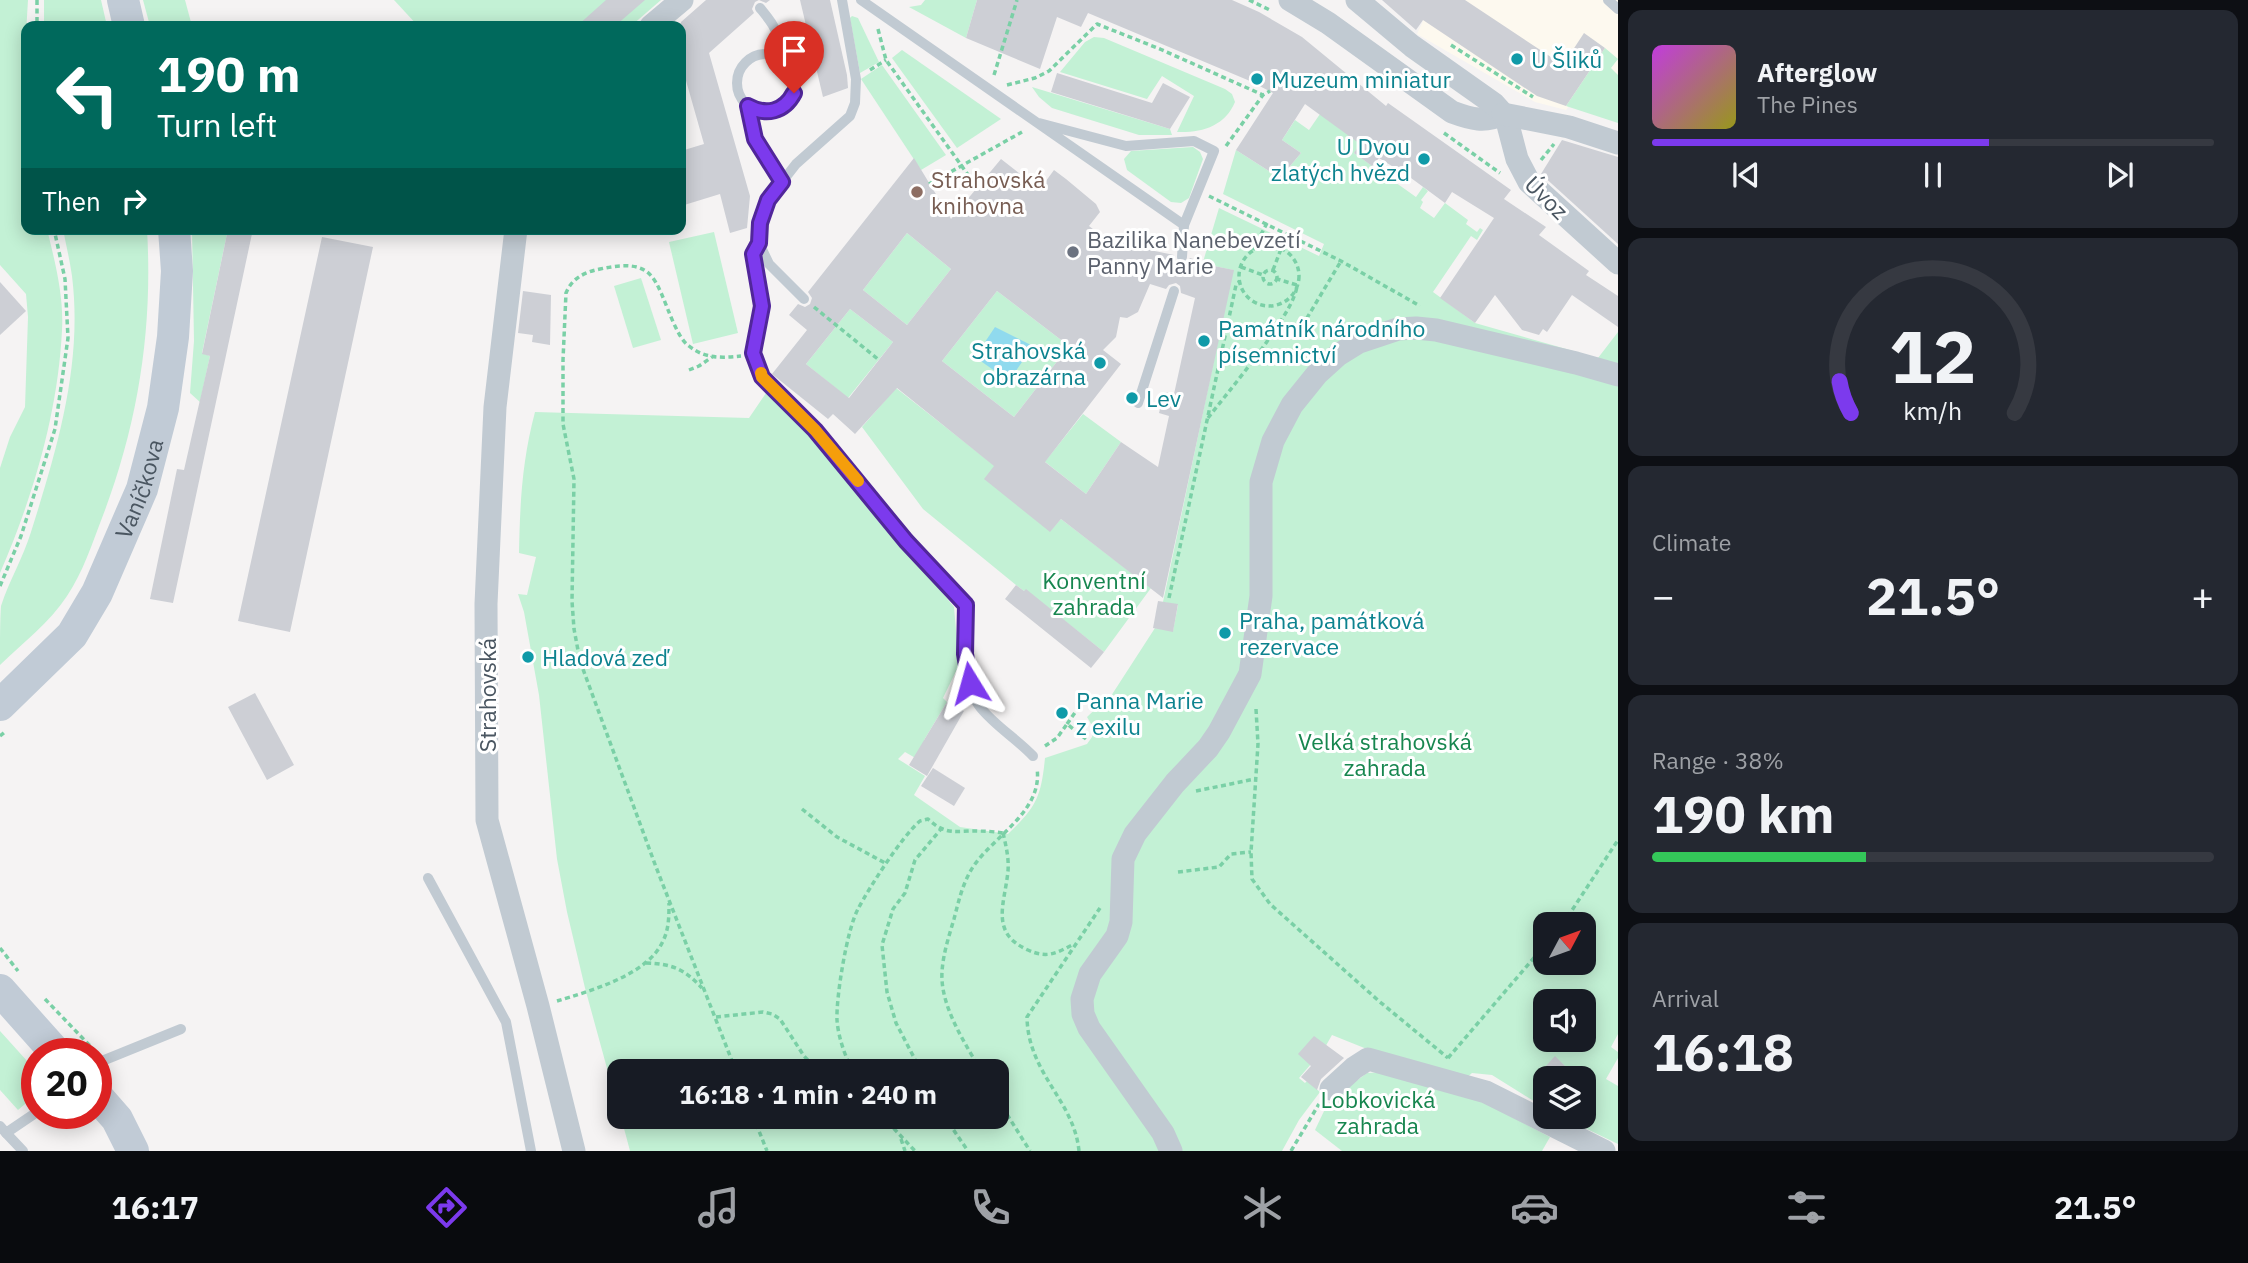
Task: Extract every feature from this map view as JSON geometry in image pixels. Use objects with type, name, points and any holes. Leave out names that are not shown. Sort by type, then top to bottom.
[{"type":"main road","points":[[123,0],[128,21]]},
{"type":"main road","name":"Vaníčkova","points":[[0,705],[72,635],[97,593],[142,489],[163,408],[173,337],[177,271],[174,235]]},
{"type":"main road","points":[[11,983],[47,1038]]},
{"type":"main road","points":[[112,1113],[133,1151]]},
{"type":"street","points":[[657,21],[682,0]]},
{"type":"street","points":[[1290,0],[1328,23],[1452,112],[1485,121],[1503,114],[1569,127],[1618,143]]},
{"type":"street","points":[[1357,0],[1412,46],[1494,104],[1503,114]]},
{"type":"street","name":"Úvoz","points":[[1503,114],[1517,159],[1529,182],[1618,263]]},
{"type":"street","name":"Strahovská","points":[[515,235],[495,407],[486,604],[487,820],[574,1151]]},
{"type":"street","points":[[1171,1151],[1163,1133],[1089,1028],[1083,1014],[1082,999],[1090,974],[1117,936],[1121,922],[1123,859],[1135,834],[1208,748],[1235,705],[1250,674],[1261,596],[1261,482],[1273,440],[1292,405],[1317,374],[1338,355],[1359,342],[1398,329],[1436,330],[1618,374]]},
{"type":"street","points":[[1331,1089],[1368,1059],[1486,1092],[1581,1146],[1604,1151]]},
{"type":"lane","points":[[842,0],[856,79],[855,103],[850,116],[796,164],[768,200],[760,223],[759,243],[753,254],[762,306],[753,353],[762,377],[822,439],[906,541],[966,605],[965,654],[970,683],[979,706],[1032,757]]},
{"type":"lane","points":[[861,0],[1184,225]]},
{"type":"lane","points":[[1608,0],[1618,9]]},
{"type":"lane","points":[[760,8],[778,36],[774,55]]},
{"type":"lane","points":[[758,55],[774,55],[787,63],[795,77],[795,85],[785,106],[762,112],[748,106],[742,100],[737,85],[744,63],[758,55]]},
{"type":"lane","points":[[748,106],[755,139],[782,182]]},
{"type":"lane","points":[[1039,123],[1126,146],[1194,141],[1214,151],[1184,225],[1182,257]]},
{"type":"lane","points":[[759,243],[769,264],[804,299]]},
{"type":"lane","points":[[1138,403],[1174,291]]},
{"type":"lane","points":[[428,878],[506,1022],[531,1151]]},
{"type":"lane","points":[[112,1058],[181,1029]]},
{"type":"lane","points":[[21,1120],[3,1130],[23,1151]]},
{"type":"path","points":[[37,0],[37,21]]},
{"type":"path","points":[[990,89],[1017,0]]},
{"type":"path","points":[[872,8],[886,60],[976,186]]},
{"type":"path","points":[[990,89],[1035,78],[1049,71],[1097,24],[1263,95]]},
{"type":"path","points":[[1443,40],[1535,99]]},
{"type":"path","points":[[1214,151],[1226,146],[1263,95],[1270,91]]},
{"type":"path","points":[[929,184],[1039,123]]},
{"type":"path","points":[[1536,169],[1542,157],[1557,141]]},
{"type":"path","points":[[1198,191],[1341,261],[1424,308]]},
{"type":"path","points":[[1252,252],[1267,223]]},
{"type":"path","points":[[0,586],[22,536],[55,429],[68,338],[65,279],[55,235]]},
{"type":"path","points":[[1207,419],[1287,314],[1297,292],[1297,285],[1297,267],[1292,258],[1281,250],[1266,247],[1245,258],[1240,281],[1243,291],[1257,304],[1267,306],[1286,301],[1297,285]]},
{"type":"path","points":[[1273,271],[1281,250]]},
{"type":"path","points":[[1298,333],[1341,261]]},
{"type":"path","points":[[731,1059],[580,661],[574,629],[574,479],[564,424],[563,360],[568,287],[575,279],[588,272],[617,265],[630,264],[640,267],[653,278],[682,340],[696,351],[719,358],[753,353]]},
{"type":"path","points":[[1241,267],[1263,275]]},
{"type":"path","points":[[1268,270],[1273,271],[1277,274],[1277,279],[1275,283],[1267,284],[1263,275],[1268,270]]},
{"type":"path","points":[[1277,279],[1297,285]]},
{"type":"path","points":[[1169,598],[1236,285],[1240,281]]},
{"type":"path","points":[[804,299],[879,360]]},
{"type":"path","points":[[689,370],[712,357]]},
{"type":"path","points":[[1250,674],[1256,707],[1258,744],[1251,852],[1252,879],[1270,904],[1380,1002],[1448,1058],[1533,959]]},
{"type":"path","points":[[974,1059],[952,1020],[941,973],[963,883],[975,864],[1031,801],[1038,779],[1032,757],[1057,738],[1081,704]]},
{"type":"path","points":[[1067,724],[1086,738]]},
{"type":"path","points":[[1163,798],[1255,779]]},
{"type":"path","points":[[802,809],[837,837],[887,864]]},
{"type":"path","points":[[848,1059],[837,1020],[844,961],[857,911],[887,864],[920,821],[928,819],[941,829],[953,833],[1003,833]]},
{"type":"path","points":[[915,1059],[893,1013],[887,992],[882,945],[893,909],[905,893],[915,860],[941,829]]},
{"type":"path","points":[[1003,833],[1009,858],[1001,916],[1004,930],[1016,945],[1041,956],[1056,953],[1075,943],[1027,1017],[1030,1047],[1038,1066],[1068,1115],[1079,1151]]},
{"type":"path","points":[[1571,912],[1618,840]]},
{"type":"path","points":[[1178,873],[1219,867],[1231,854],[1251,852]]},
{"type":"path","points":[[538,1006],[595,989],[646,963],[663,942],[668,924],[669,900]]},
{"type":"path","points":[[0,948],[11,983]]},
{"type":"path","points":[[646,963],[666,964],[677,968],[689,975],[704,990]]},
{"type":"path","points":[[41,995],[84,1038]]},
{"type":"path","points":[[715,1017],[762,1012],[772,1014],[780,1019],[807,1059]]},
{"type":"path","points":[[1292,1151],[1331,1089]]},
{"type":"path","points":[[1009,1118],[1030,1151]]},
{"type":"path","points":[[758,1129],[767,1151]]},
{"type":"path","points":[[893,1129],[915,1151]]},
{"type":"path","points":[[953,1129],[968,1151]]},
{"type":"path","points":[[900,1137],[905,1151]]},
{"type":"shaded area","points":[[1439,0],[1618,0],[1618,80],[1601,65],[1566,110],[1535,102],[1417,34]]},
{"type":"green space","points":[[0,0],[28,0],[27,21],[21,21],[21,235],[48,235],[62,305],[62,330],[55,392],[42,454],[23,515],[0,573],[0,468],[10,437],[25,407],[28,317],[26,294],[0,265]]},
{"type":"green space","points":[[44,0],[101,0],[106,21],[44,21]]},
{"type":"green space","points":[[143,0],[185,0],[191,21],[149,21]]},
{"type":"green space","points":[[394,0],[661,0],[637,21],[413,21]]},
{"type":"green space","points":[[925,0],[977,0],[966,38],[909,7],[921,5]]},
{"type":"green space","points":[[850,18],[858,18],[879,62],[860,73]]},
{"type":"green space","points":[[1094,37],[1104,38],[1225,89],[1232,94],[1235,102],[1225,117],[1212,126],[1177,132],[1194,96],[1162,76],[1147,99],[1060,72],[1085,42]]},
{"type":"green space","points":[[1605,48],[1618,59],[1611,68],[1618,75],[1618,123],[1566,106]]},
{"type":"green space","points":[[902,50],[1001,119],[957,148],[892,58]]},
{"type":"green space","points":[[882,65],[946,155],[921,170],[861,79]]},
{"type":"green space","points":[[1032,87],[1170,129],[1172,135],[1139,135],[1052,108]]},
{"type":"green space","name":"Velká strahovská zahrada","points":[[1320,114],[1361,144],[1354,153],[1416,197],[1423,187],[1428,191],[1421,200],[1423,202],[1420,208],[1434,218],[1445,203],[1468,220],[1466,224],[1477,232],[1480,228],[1483,230],[1477,240],[1471,236],[1433,292],[1475,323],[1598,358],[1618,332],[1618,1034],[1611,1047],[1618,1052],[1618,1058],[1606,1079],[1618,1086],[1618,1144],[1587,1129],[1596,1129],[1596,1066],[1565,1066],[1555,1057],[1546,1066],[1533,1066],[1533,1101],[1492,1075],[1472,1073],[1463,1081],[1424,1072],[1332,1035],[1324,1049],[1299,1078],[1320,1092],[1299,1120],[1282,1151],[630,1151],[624,1129],[1009,1129],[1009,1059],[607,1059],[607,1068],[585,988],[557,859],[539,695],[524,612],[518,594],[527,595],[536,557],[519,553],[523,482],[535,412],[749,418],[766,393],[773,394],[812,432],[954,607],[959,665],[943,698],[947,702],[924,740],[940,751],[931,767],[905,752],[898,759],[925,776],[914,795],[960,827],[1008,834],[1036,801],[1045,758],[1087,744],[1094,729],[1087,717],[1111,696],[1155,628],[1173,631],[1178,605],[1163,602],[1233,270],[1203,262],[1219,208],[1319,256],[1324,244],[1223,194],[1236,150],[1280,178],[1301,153],[1282,140],[1295,120],[1309,130]]},
{"type":"green space","points":[[1193,147],[1200,152],[1203,159],[1189,198],[1181,203],[1171,202],[1127,170],[1124,159],[1131,151]]},
{"type":"green space","points":[[714,232],[738,333],[693,344],[669,242]]},
{"type":"green space","points":[[907,233],[951,269],[907,325],[863,290]]},
{"type":"green space","points":[[64,235],[147,235],[148,304],[134,412],[115,483],[78,577],[53,615],[0,665],[1,606],[28,542],[41,501],[71,374],[74,341],[72,276]]},
{"type":"green space","points":[[192,235],[227,235],[202,353],[210,356],[200,402],[190,393],[194,341]]},
{"type":"green space","points":[[641,278],[661,340],[633,348],[614,286]]},
{"type":"green space","points":[[997,291],[1069,346],[1014,417],[942,361]]},
{"type":"green space","points":[[850,309],[893,342],[848,398],[806,364]]},
{"type":"green space","name":"Konventní zahrada","points":[[896,388],[995,466],[1050,531],[1061,519],[1151,588],[1104,652],[923,509],[862,427]]},
{"type":"green space","points":[[1083,414],[1121,442],[1086,494],[1044,461]]},
{"type":"green space","points":[[0,1031],[21,1054],[21,1107],[18,1110],[0,1090]]},
{"type":"green space","name":"Lobkovická zahrada","points":[[1385,1072],[1476,1098],[1550,1137],[1542,1151],[1342,1151],[1315,1130],[1332,1099],[1367,1073]]},
{"type":"water","points":[[995,327],[1033,346],[1009,381],[975,357]]},
{"type":"building","points":[[606,0],[645,0],[621,21],[583,21]]},
{"type":"building","points":[[706,0],[759,0],[752,9],[754,13],[709,53],[750,196],[747,228],[730,233],[720,194],[686,204],[686,149],[704,144],[686,81],[686,21],[682,21]]},
{"type":"building","points":[[800,0],[830,0],[848,88],[823,97]]},
{"type":"building","points":[[977,0],[1232,0],[1259,12],[1302,37],[1386,106],[1388,103],[1511,190],[1504,199],[1546,227],[1539,235],[1589,271],[1586,275],[1618,296],[1618,327],[1572,295],[1547,332],[1543,329],[1539,335],[1522,330],[1495,295],[1475,323],[1440,298],[1494,218],[1452,192],[1445,203],[1379,158],[1372,166],[1354,153],[1360,144],[1305,104],[1282,140],[1301,153],[1280,178],[1236,150],[1273,93],[1088,13],[1081,27],[1057,17],[1040,69],[966,38]]},
{"type":"building","name":"U Šliků","points":[[1382,0],[1465,0],[1563,65],[1584,33],[1605,48],[1566,106],[1537,96],[1423,20],[1416,30]]},
{"type":"building","points":[[1057,73],[1152,103],[1163,83],[1190,97],[1170,129],[1051,92]]},
{"type":"building","points":[[1562,140],[1618,157],[1618,244],[1541,174]]},
{"type":"building","points":[[914,158],[951,219],[1001,159],[1037,187],[1040,182],[1043,185],[1054,170],[1066,179],[1096,204],[1100,212],[1089,226],[1116,247],[1126,234],[1150,250],[1174,255],[1178,264],[1186,264],[1190,258],[1204,264],[1234,270],[1163,598],[1061,519],[1050,532],[984,479],[994,466],[897,388],[855,434],[833,414],[828,419],[772,374],[807,330],[789,315],[798,304],[805,307],[810,304],[812,298],[808,292]],"holes":[[[907,233],[951,269],[907,325],[863,290]],[[1176,283],[1180,286],[1181,293],[1195,298],[1174,394],[1164,392],[1159,413],[1169,416],[1158,467],[1121,442],[1086,494],[1045,462],[1121,364],[1103,350],[1116,337],[1120,317],[1127,318],[1138,312],[1150,284],[1166,289]],[[997,291],[1069,346],[1014,417],[942,361]],[[850,309],[893,342],[849,398],[806,364]]]},
{"type":"building","points":[[227,235],[252,235],[173,603],[150,599],[177,469],[184,470],[210,356],[202,354]]},
{"type":"building","points":[[322,237],[373,247],[290,632],[238,621]]},
{"type":"building","points":[[0,282],[26,311],[0,335]]},
{"type":"building","points":[[523,291],[551,295],[550,345],[532,342],[533,335],[518,333]]},
{"type":"building","points":[[1016,585],[1024,591],[1026,589],[1104,652],[1091,668],[1005,599]]},
{"type":"building","points":[[1158,601],[1178,604],[1173,632],[1153,628]]},
{"type":"building","points":[[255,693],[294,765],[267,780],[228,707]]},
{"type":"building","points":[[947,702],[964,711],[927,776],[909,765]]},
{"type":"building","points":[[933,768],[965,788],[954,806],[921,786]]},
{"type":"building","points":[[1314,1036],[1344,1058],[1321,1079],[1317,1090],[1301,1077],[1311,1066],[1298,1054]]},
{"type":"building","points":[[1555,1056],[1565,1066],[1546,1066]]},
{"type":"slow traffic","points":[[761,373],[858,481]]},
{"type":"place","name":"U Šliků","points":[[1517,59]]},
{"type":"place","name":"Muzeum miniatur","points":[[1257,79]]},
{"type":"place","name":"U Dvou zlatých hvězd","points":[[1424,159]]},
{"type":"place","name":"Strahovská knihovna","points":[[917,192]]},
{"type":"place","name":"Bazilika Nanebevzetí Panny Marie","points":[[1073,252]]},
{"type":"place","name":"Památník národního písemnictví","points":[[1204,341]]},
{"type":"place","name":"Strahovská obrazárna","points":[[1100,363]]},
{"type":"place","name":"Lev","points":[[1132,398]]},
{"type":"place","name":"Praha, památková rezervace","points":[[1225,633]]},
{"type":"place","name":"Hladová zeď","points":[[528,657]]},
{"type":"place","name":"Panna Marie z exilu","points":[[1062,713]]},
{"type":"route","points":[[794,93],[785,106],[778,110],[762,112],[748,106],[755,139],[782,182],[768,200],[760,223],[759,243],[753,254],[762,306],[753,353],[762,377],[815,430],[906,541],[966,605],[965,654],[970,683]]}]
